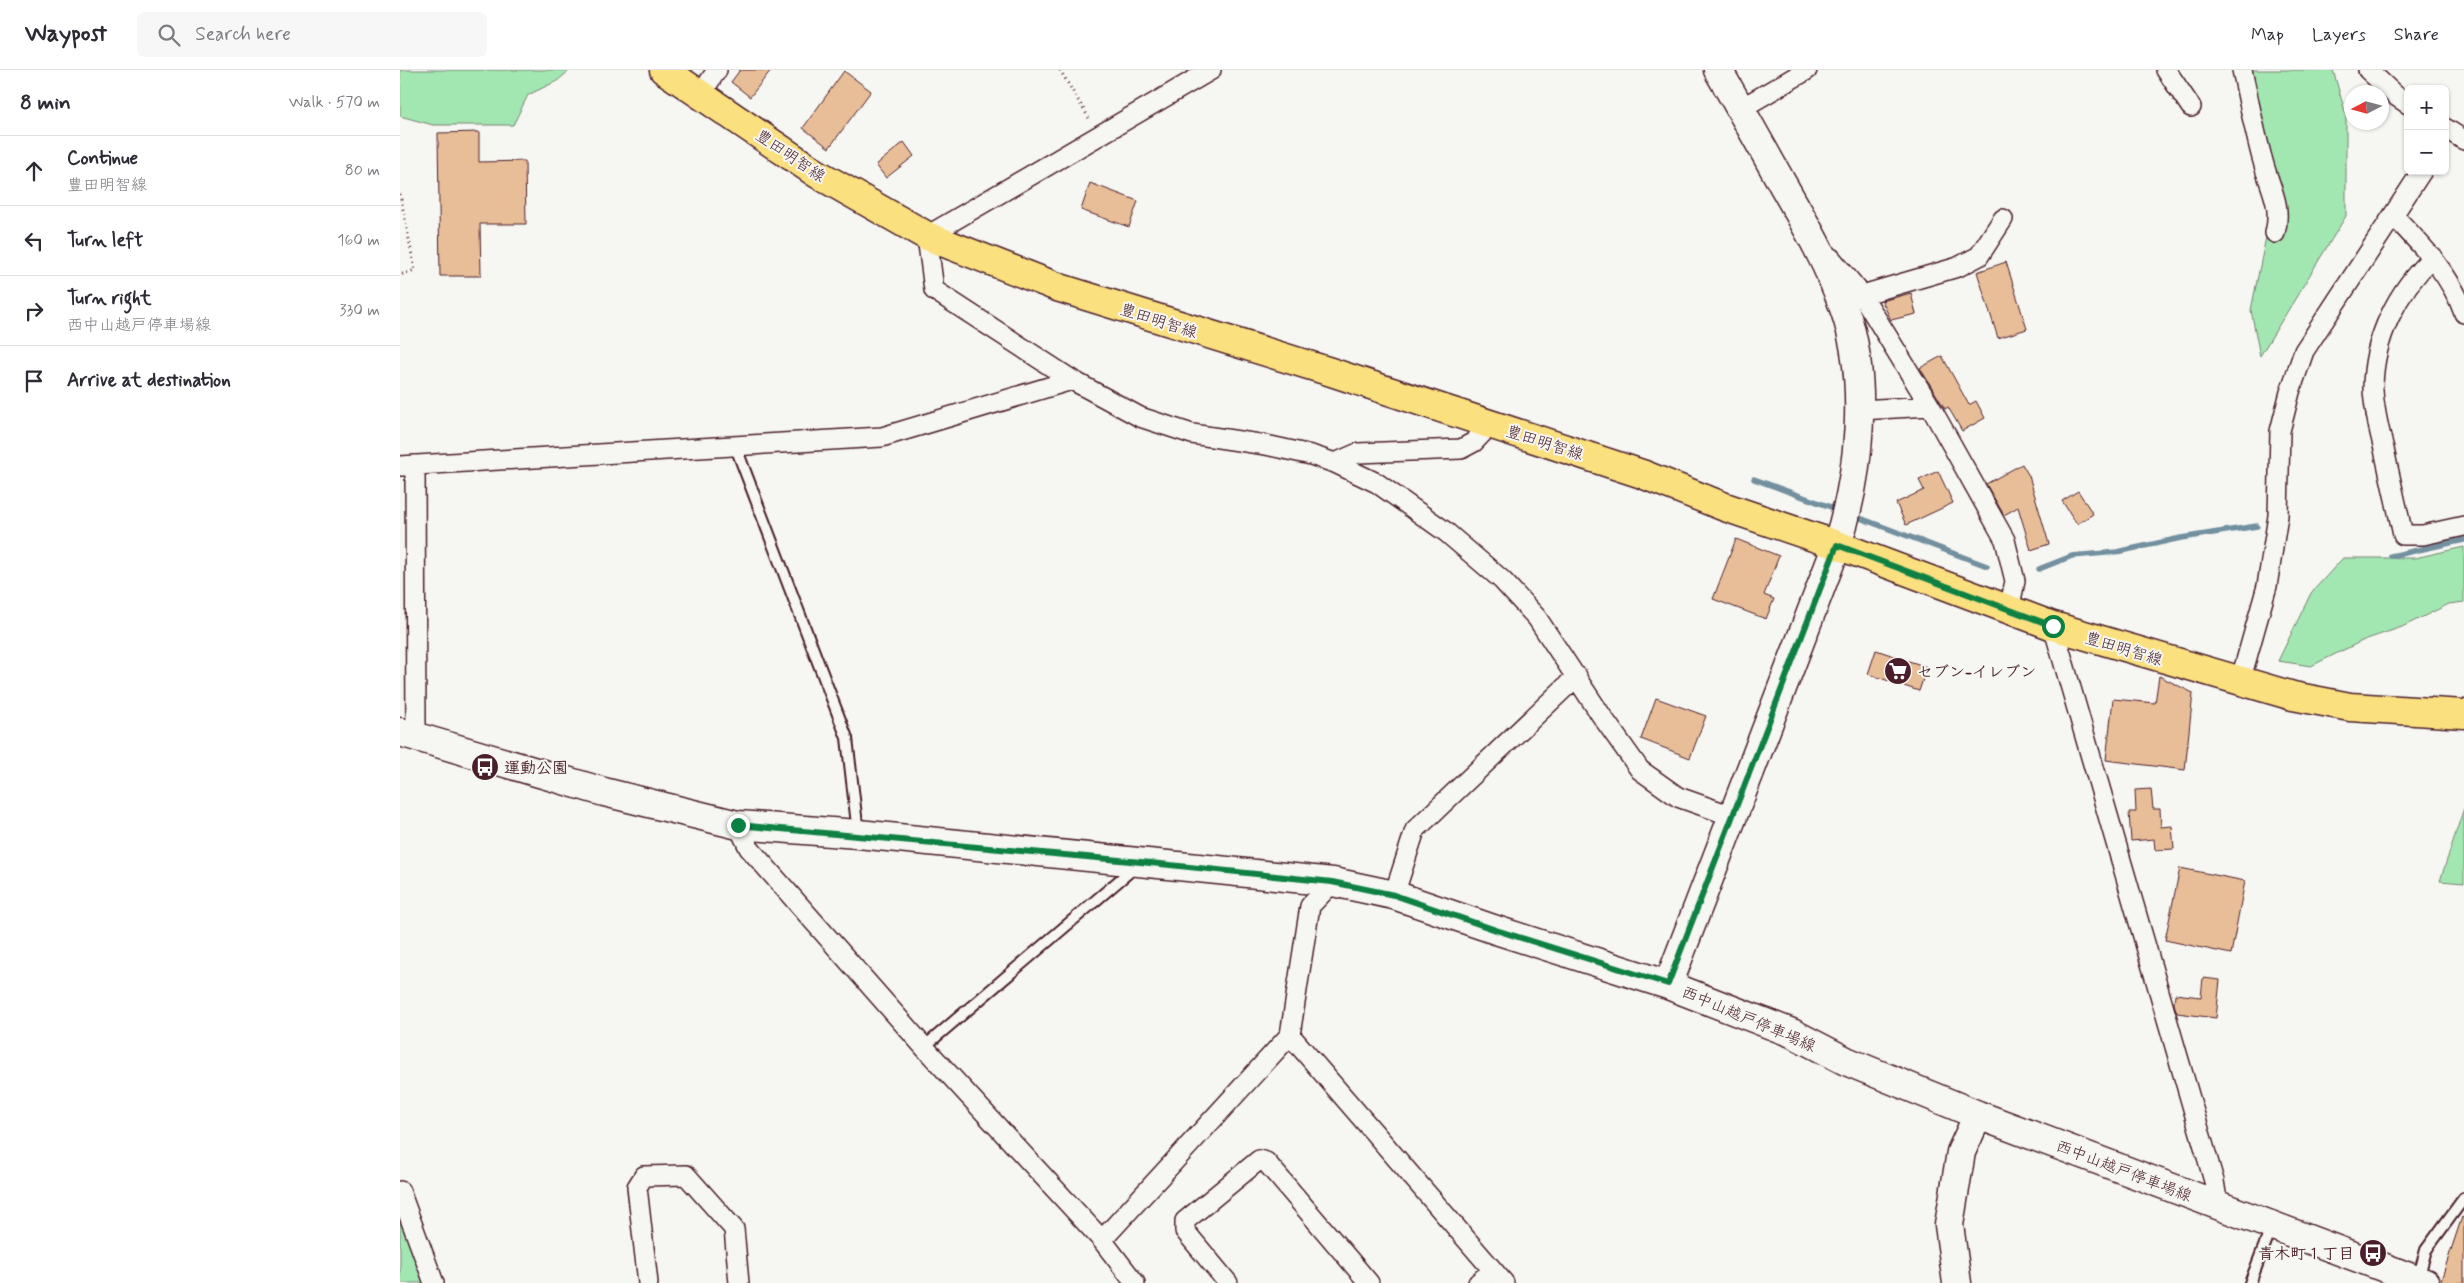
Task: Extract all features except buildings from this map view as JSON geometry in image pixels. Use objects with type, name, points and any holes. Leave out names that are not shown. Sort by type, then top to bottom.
[{"type":"main road","name":"豊田明智線","points":[[664,70],[816,173],[927,236],[1060,288],[1642,474],[1725,507],[1837,545],[2053,626],[2293,696],[2350,707],[2464,714]]},
{"type":"main road","points":[[1668,984],[1837,545],[1848,511],[1860,410],[1856,355],[1845,311],[1812,236],[1718,70]]},
{"type":"main road","name":"西中山越戸停車場線","points":[[408,734],[604,792],[738,825],[858,834],[1332,882],[1394,895],[1496,930],[1668,984],[1792,1032],[1846,1061],[1978,1115],[2413,1281]]},
{"type":"main road","points":[[1957,1283],[1950,1225],[1961,1152],[1978,1115]]},
{"type":"street","points":[[701,94],[717,70]]},
{"type":"street","points":[[1211,70],[927,236],[934,290],[1072,380],[1140,418],[1192,434],[1266,445],[1335,463],[1377,483],[1431,520],[1502,580],[1537,618],[1640,770],[1678,797],[1732,816]]},
{"type":"street","points":[[1740,108],[1807,70]]},
{"type":"street","points":[[2166,70],[2190,107]]},
{"type":"street","points":[[2242,70],[2264,166],[2277,204],[2278,219],[2274,233]]},
{"type":"street","points":[[2368,70],[2404,101]]},
{"type":"street","points":[[2240,682],[2267,586],[2278,516],[2280,431],[2290,392],[2304,351],[2419,175]]},
{"type":"street","points":[[2393,215],[2433,257],[2458,294],[2464,313]]},
{"type":"street","points":[[1862,295],[1958,267],[1979,256],[2003,219]]},
{"type":"street","points":[[1812,236],[1862,295],[1930,406],[2005,540],[2015,582],[2008,610]]},
{"type":"street","points":[[2433,257],[2420,270],[2400,297],[2384,328],[2376,358],[2374,389],[2376,415],[2403,535],[2423,536],[2464,526]]},
{"type":"street","points":[[408,734],[408,465],[882,437],[1072,380]]},
{"type":"street","points":[[1860,410],[1930,406]]},
{"type":"street","points":[[1335,463],[1358,454],[1461,449],[1474,442],[1490,424]]},
{"type":"street","points":[[2053,626],[2214,1181],[2218,1206]]},
{"type":"street","points":[[1394,895],[1415,830],[1577,676]]},
{"type":"street","points":[[738,825],[749,848],[924,1047],[1102,1240],[1135,1283]]},
{"type":"street","points":[[1102,1240],[1290,1035],[1310,906],[1332,882]]},
{"type":"street","points":[[1290,1035],[1499,1276],[1478,1283]]},
{"type":"street","points":[[1228,1283],[1185,1231],[1185,1221],[1259,1160],[1266,1162],[1369,1283]]},
{"type":"street","points":[[648,1283],[637,1187],[644,1176],[686,1175],[734,1228],[739,1283]]},
{"type":"street","points":[[400,1192],[434,1283]]},
{"type":"lane","points":[[735,445],[847,738],[858,834]]},
{"type":"lane","points":[[924,1047],[1141,862]]},
{"type":"lane","points":[[2413,1281],[2426,1250],[2464,1198]]},
{"type":"lane","points":[[2250,1283],[2272,1226]]},
{"type":"path","points":[[1060,70],[1099,136]]},
{"type":"path","points":[[400,194],[415,270],[400,275]]},
{"type":"green space","points":[[400,70],[570,70],[557,81],[528,95],[513,125],[433,125],[400,116]]},
{"type":"green space","points":[[2249,70],[2333,70],[2344,108],[2344,130],[2346,130],[2346,216],[2260,356],[2251,310],[2275,193]]},
{"type":"green space","points":[[2464,547],[2464,602],[2449,604],[2402,627],[2364,640],[2311,666],[2278,661],[2311,593],[2343,558],[2415,558]]},
{"type":"green space","points":[[2464,808],[2464,883],[2440,881]]},
{"type":"green space","points":[[400,1219],[425,1283],[400,1283]]},
{"type":"waterway","points":[[1754,479],[1839,510]]},
{"type":"waterway","points":[[1852,515],[1987,566]]},
{"type":"waterway","points":[[2039,569],[2072,556],[2117,552],[2181,538],[2257,526]]},
{"type":"waterway","points":[[2391,556],[2464,540]]},
{"type":"place","name":"セブン-イレブン","points":[[1898,671]]},
{"type":"place","name":"運動公園","points":[[485,767]]},
{"type":"place","name":"青木町１丁目","points":[[2373,1253]]},
{"type":"route","points":[[738,825],[858,834],[1332,882],[1394,895],[1496,930],[1668,984],[1837,545],[2053,626]]}]
